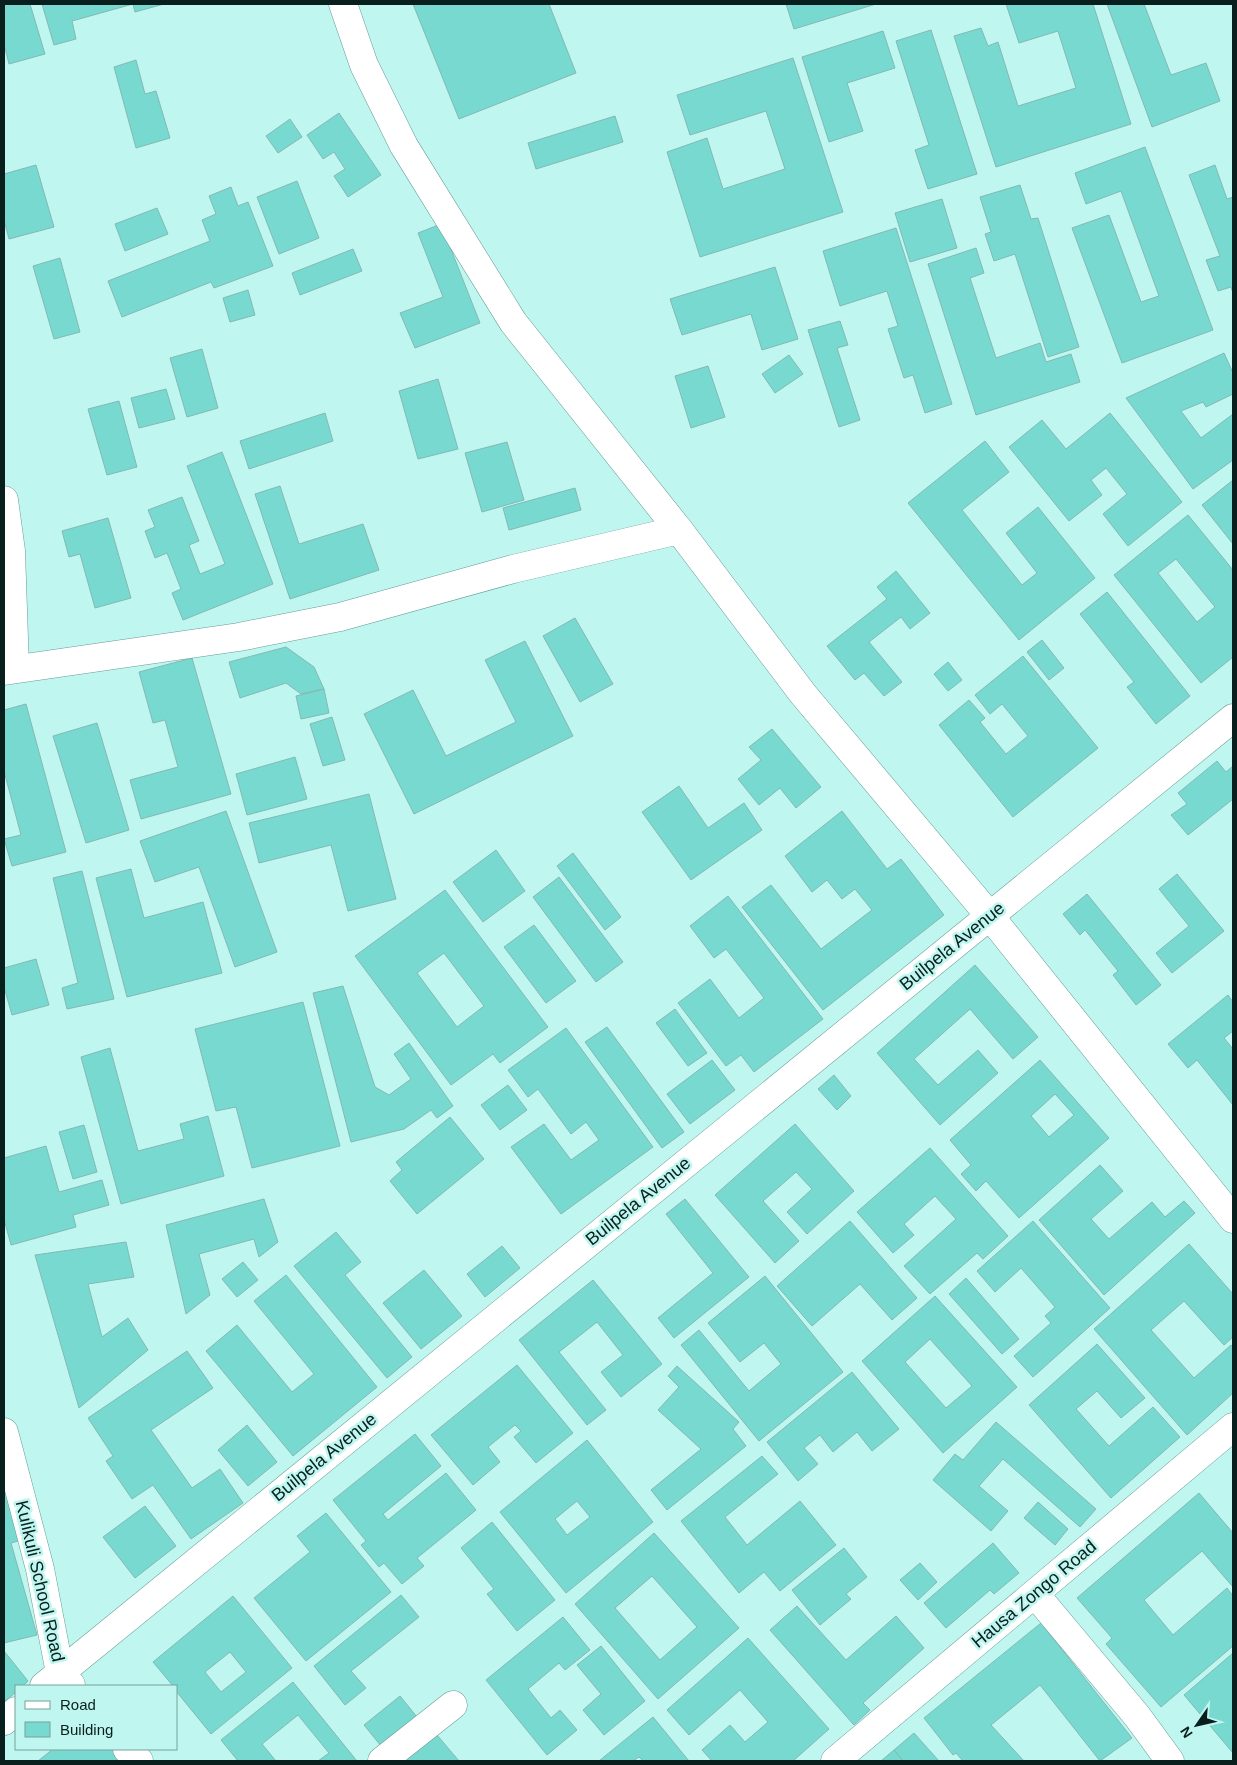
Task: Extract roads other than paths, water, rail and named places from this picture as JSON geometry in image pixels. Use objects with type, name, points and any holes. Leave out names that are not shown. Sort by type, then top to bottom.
[{"type":"street","points":[[343,4],[364,65],[404,146],[513,322],[680,530],[803,694],[989,915],[1233,1219]]},
{"type":"street","points":[[4,500],[11,551],[9,670],[239,637],[340,617],[513,569],[680,530]]},
{"type":"street","name":"Builpela Avenue","points":[[59,1682],[989,915],[1233,718]]},
{"type":"street","name":"Hausa Zongo Road","points":[[835,1761],[1233,1427]]},
{"type":"street","name":"Kulikuli School Road","points":[[6,1448],[40,1569],[59,1682]]},
{"type":"street","points":[[1034,1594],[1137,1716],[1170,1761]]},
{"type":"street","points":[[382,1761],[452,1705]]},
{"type":"street","points":[[4,1721],[15,1711]]},
{"type":"street","points":[[128,1750],[138,1761]]}]
